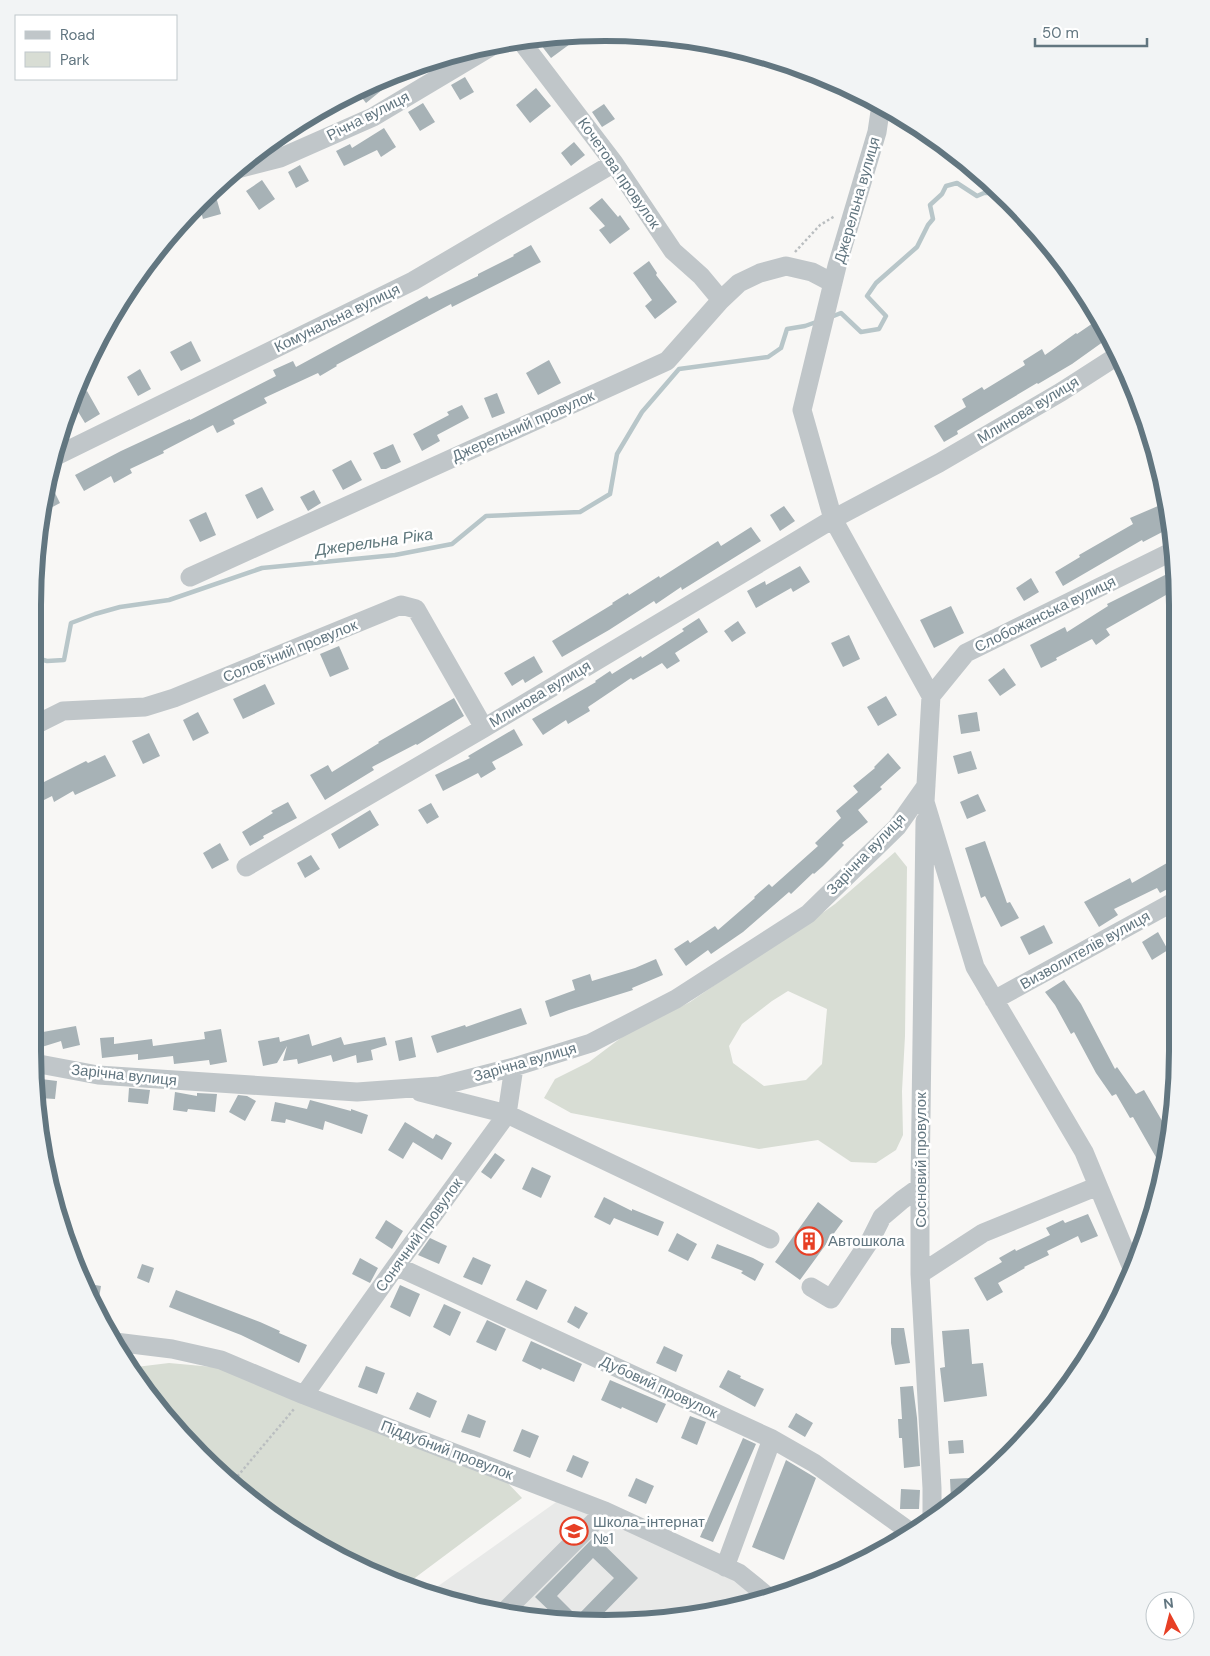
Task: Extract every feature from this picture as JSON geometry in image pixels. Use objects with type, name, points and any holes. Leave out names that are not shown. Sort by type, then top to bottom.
[{"type":"street","name":"Кочетова провулок","points":[[526,47],[614,163],[673,251],[701,276],[721,300]]},
{"type":"street","name":"Річна вулиця","points":[[253,165],[280,158],[373,117],[474,57]]},
{"type":"street","name":"Джерельна вулиця","points":[[832,519],[802,410],[832,289],[877,132],[880,113]]},
{"type":"street","name":"Комунальна вулиця","points":[[62,453],[413,281],[614,163]]},
{"type":"street","name":"Джерельний провулок","points":[[190,576],[667,361],[721,300],[739,283],[760,273],[786,266],[812,272],[832,289]]},
{"type":"street","name":"Млинова вулиця","points":[[246,867],[484,728],[832,519],[939,464],[1061,392],[1112,359]]},
{"type":"street","points":[[832,519],[932,696]]},
{"type":"street","name":"Слобожанська вулиця","points":[[932,696],[966,653],[1167,554]]},
{"type":"street","name":"Солов'їний провулок","points":[[41,722],[63,711],[145,707],[174,698],[401,605],[416,609],[484,728]]},
{"type":"street","name":"Зарічна вулиця","points":[[932,696],[926,794],[974,967],[1084,1152],[1129,1260]]},
{"type":"street","name":"Зарічна вулиця","points":[[41,1064],[98,1075],[356,1092],[440,1086],[514,1067],[590,1043],[676,999],[808,914],[897,827],[926,794]]},
{"type":"street","name":"Сосновий провулок","points":[[926,794],[920,1274],[932,1510]]},
{"type":"street","name":"Визволителів вулиця","points":[[994,1000],[1169,904]]},
{"type":"street","name":"Сонячний провулок","points":[[299,1402],[508,1114],[514,1067]]},
{"type":"street","points":[[406,1088],[508,1114],[770,1239]]},
{"type":"street","points":[[920,1274],[983,1233],[1098,1186]]},
{"type":"street","points":[[811,1287],[831,1299],[871,1239],[882,1217],[920,1187]]},
{"type":"street","name":"Дубовий провулок","points":[[396,1266],[772,1439],[814,1463],[905,1528]]},
{"type":"street","name":"Піддубний провулок","points":[[123,1343],[172,1349],[221,1360],[299,1402],[605,1511],[739,1574],[762,1593]]},
{"type":"street","points":[[725,1567],[772,1439]]},
{"type":"street","points":[[510,1606],[605,1511]]},
{"type":"path","points":[[786,266],[796,250],[820,225],[857,202]]},
{"type":"path","points":[[237,1478],[299,1402]]},
{"type":"shaded area","name":"Школа-інтернат №1","points":[[559,1500],[706,1562],[754,1595],[679,1610],[605,1615],[531,1610],[459,1596],[435,1588]]},
{"type":"green space","points":[[895,852],[907,867],[905,1036],[902,1091],[903,1135],[896,1150],[876,1163],[851,1162],[818,1140],[759,1149],[571,1113],[544,1098],[555,1079],[589,1062],[626,1034],[690,1002],[835,904]],"holes":[[[788,991],[827,1009],[822,1064],[806,1080],[764,1086],[733,1063],[729,1046],[742,1024]]]},
{"type":"green space","points":[[169,1363],[224,1368],[504,1479],[522,1498],[412,1580],[356,1557],[323,1539],[292,1520],[262,1498],[206,1450],[181,1423],[138,1367]]},
{"type":"building","points":[[568,42],[570,44],[551,58],[541,45]]},
{"type":"building","points":[[465,77],[474,92],[460,100],[451,85]]},
{"type":"building","points":[[390,84],[366,103],[361,97]]},
{"type":"building","points":[[536,88],[551,106],[530,123],[516,105]]},
{"type":"building","points":[[423,103],[435,122],[420,131],[408,112]]},
{"type":"building","points":[[604,104],[615,119],[602,127],[592,112]]},
{"type":"building","points":[[384,128],[396,147],[381,157],[377,150],[344,166],[336,151],[350,144],[352,148]]},
{"type":"building","points":[[574,142],[585,155],[571,166],[561,153]]},
{"type":"building","points":[[300,165],[309,181],[296,188],[288,172]]},
{"type":"building","points":[[262,180],[275,199],[259,210],[246,191]]},
{"type":"building","points":[[216,197],[221,214],[203,219],[201,212]]},
{"type":"building","points":[[602,198],[618,217],[620,215],[630,229],[610,244],[599,230],[605,226],[589,208]]},
{"type":"building","points":[[531,245],[541,262],[452,307],[451,304],[336,365],[320,376],[318,373],[264,398],[267,403],[233,420],[235,424],[217,433],[213,425],[163,451],[164,453],[130,469],[132,473],[114,483],[111,476],[84,491],[75,475],[276,376],[273,370],[293,361],[296,367],[427,296],[429,299],[478,276],[478,274]]},
{"type":"building","points":[[649,261],[657,273],[656,275],[677,302],[655,319],[645,306],[652,300],[633,273]]},
{"type":"building","points":[[1093,323],[1103,342],[1072,364],[957,431],[958,434],[944,442],[934,426],[966,407],[962,399],[982,387],[984,390],[1025,365],[1023,361],[1042,349],[1045,355]]},
{"type":"building","points":[[191,341],[201,361],[181,371],[170,352]]},
{"type":"building","points":[[549,360],[561,383],[538,395],[526,373]]},
{"type":"building","points":[[140,369],[151,389],[138,396],[127,377]]},
{"type":"building","points":[[87,391],[100,414],[85,423],[77,409],[82,394]]},
{"type":"building","points":[[497,393],[505,413],[492,418],[484,398]]},
{"type":"building","points":[[462,405],[469,418],[437,435],[440,441],[422,451],[413,434],[449,415],[447,412]]},
{"type":"building","points":[[393,444],[401,462],[386,469],[381,469],[373,453]]},
{"type":"building","points":[[351,460],[362,480],[343,490],[332,470]]},
{"type":"building","points":[[262,487],[274,510],[257,519],[245,495]]},
{"type":"building","points":[[53,489],[60,503],[50,508]]},
{"type":"building","points":[[314,490],[321,503],[308,511],[300,497]]},
{"type":"building","points":[[1160,505],[1164,531],[1143,542],[1142,540],[1063,586],[1055,572],[1080,557],[1079,555],[1133,524],[1130,518]]},
{"type":"building","points":[[784,506],[795,521],[780,531],[770,515]]},
{"type":"building","points":[[206,512],[216,535],[200,542],[189,520]]},
{"type":"building","points":[[751,527],[761,541],[682,590],[681,587],[656,604],[654,601],[562,657],[552,641],[628,593],[629,595],[659,576],[660,578],[718,541],[721,546]]},
{"type":"building","points":[[800,566],[810,582],[793,592],[791,588],[756,608],[747,591],[765,581],[766,585]]},
{"type":"building","points":[[1168,573],[1169,593],[1106,629],[1110,635],[1096,645],[1092,639],[1041,668],[1030,645],[1065,627],[1067,632],[1108,606],[1107,604]]},
{"type":"building","points":[[1031,578],[1039,592],[1024,601],[1016,588]]},
{"type":"building","points":[[951,606],[964,633],[934,648],[920,620]]},
{"type":"building","points":[[699,618],[708,632],[675,653],[680,661],[667,669],[662,663],[633,680],[631,678],[588,707],[590,711],[568,724],[566,720],[543,735],[532,719],[596,682],[610,671],[612,674],[641,656],[642,658],[684,631],[682,629]]},
{"type":"building","points":[[738,621],[746,633],[732,642],[724,631]]},
{"type":"building","points":[[849,635],[860,659],[843,667],[831,643]]},
{"type":"building","points":[[339,646],[349,669],[330,677],[320,654]]},
{"type":"building","points":[[534,656],[543,672],[525,683],[523,679],[512,686],[504,673]]},
{"type":"building","points":[[1004,668],[1016,685],[1000,696],[988,680]]},
{"type":"building","points":[[265,684],[275,704],[243,719],[233,699]]},
{"type":"building","points":[[886,696],[897,715],[878,726],[867,707]]},
{"type":"building","points":[[454,698],[464,716],[417,745],[372,767],[374,770],[325,800],[310,775],[328,765],[332,772],[378,742]]},
{"type":"building","points":[[198,712],[209,733],[193,741],[183,720]]},
{"type":"building","points":[[977,712],[980,731],[961,734],[958,715]]},
{"type":"building","points":[[514,729],[523,745],[492,762],[496,769],[481,778],[478,773],[443,791],[435,775],[470,758],[468,756]]},
{"type":"building","points":[[149,733],[160,756],[143,764],[132,741]]},
{"type":"building","points":[[971,751],[977,769],[958,774],[953,756]]},
{"type":"building","points":[[888,753],[901,768],[880,787],[882,789],[858,810],[868,822],[842,843],[844,845],[814,874],[791,894],[789,892],[743,932],[711,954],[708,950],[686,966],[674,949],[688,940],[690,943],[715,926],[718,930],[769,884],[772,887],[818,846],[815,843],[841,818],[836,811],[858,792],[853,786],[875,768]]},
{"type":"building","points":[[105,755],[116,776],[75,795],[73,791],[54,802],[52,796],[41,802],[41,784],[86,761],[88,763]]},
{"type":"building","points":[[978,794],[986,811],[967,819],[960,802]]},
{"type":"building","points":[[288,802],[297,818],[263,836],[264,838],[250,846],[242,832],[273,813],[271,811]]},
{"type":"building","points":[[431,803],[439,817],[427,824],[418,810]]},
{"type":"building","points":[[370,810],[379,825],[339,849],[331,834]]},
{"type":"building","points":[[985,841],[1007,903],[1010,902],[1019,918],[1001,927],[985,896],[981,898],[965,848]]},
{"type":"building","points":[[220,843],[229,860],[212,869],[203,853]]},
{"type":"building","points":[[311,855],[320,869],[305,878],[297,863]]},
{"type":"building","points":[[1167,863],[1169,867],[1169,888],[1160,893],[1157,888],[1114,909],[1118,915],[1099,927],[1084,902],[1130,878],[1132,883]]},
{"type":"building","points":[[1044,925],[1053,943],[1029,955],[1020,937]]},
{"type":"building","points":[[1158,932],[1168,950],[1152,960],[1142,942]]},
{"type":"building","points":[[656,959],[663,975],[632,988],[633,990],[550,1017],[545,1001],[575,990],[572,980],[590,974],[592,981],[635,968]]},
{"type":"building","points":[[1064,980],[1081,1004],[1115,1069],[1117,1067],[1136,1094],[1144,1090],[1164,1124],[1158,1161],[1133,1117],[1130,1118],[1116,1094],[1112,1096],[1096,1073],[1074,1032],[1071,1034],[1055,1005],[1045,992]]},
{"type":"building","points":[[521,1008],[527,1024],[437,1053],[431,1036],[465,1025],[466,1027]]},
{"type":"building","points":[[76,1026],[80,1045],[63,1049],[61,1041],[41,1047],[41,1032]]},
{"type":"building","points":[[221,1029],[227,1062],[210,1065],[209,1060],[174,1064],[173,1056],[138,1060],[138,1054],[102,1058],[100,1038],[114,1037],[114,1044],[152,1039],[153,1046],[205,1039],[204,1032]]},
{"type":"building","points":[[309,1034],[312,1046],[341,1037],[344,1045],[385,1037],[387,1045],[371,1050],[373,1060],[357,1063],[356,1055],[333,1062],[331,1055],[298,1064],[297,1059],[283,1061],[287,1046],[277,1063],[263,1066],[258,1041],[279,1037],[280,1042]]},
{"type":"building","points":[[412,1037],[416,1057],[399,1061],[395,1041]]},
{"type":"building","points":[[42,1079],[57,1081],[55,1099],[43,1098]]},
{"type":"building","points":[[129,1088],[150,1090],[148,1104],[128,1102]]},
{"type":"building","points":[[175,1092],[197,1096],[197,1093],[217,1094],[215,1112],[188,1109],[187,1112],[173,1110]]},
{"type":"building","points":[[238,1095],[247,1096],[256,1101],[245,1121],[229,1112]]},
{"type":"building","points":[[310,1100],[351,1111],[351,1109],[368,1115],[362,1134],[325,1121],[323,1130],[286,1119],[285,1123],[271,1121],[275,1102],[307,1109]]},
{"type":"building","points":[[405,1122],[433,1139],[436,1134],[452,1143],[442,1160],[413,1142],[403,1159],[388,1150]]},
{"type":"building","points":[[495,1153],[505,1160],[491,1179],[481,1172]]},
{"type":"building","points":[[532,1167],[551,1176],[541,1198],[522,1189]]},
{"type":"building","points":[[604,1197],[632,1211],[632,1209],[664,1222],[658,1236],[614,1218],[610,1225],[594,1217]]},
{"type":"building","name":"Автошкола","points":[[818,1202],[843,1221],[800,1280],[775,1262]]},
{"type":"building","points":[[1088,1214],[1098,1236],[1081,1243],[1078,1236],[1047,1251],[1049,1255],[1024,1267],[998,1283],[1003,1292],[987,1301],[974,1278],[1002,1262],[999,1258],[1015,1249],[1016,1251],[1050,1235],[1046,1228],[1063,1220],[1065,1223]]},
{"type":"building","points":[[386,1220],[403,1231],[392,1249],[375,1238]]},
{"type":"building","points":[[677,1233],[697,1244],[688,1261],[668,1251]]},
{"type":"building","points":[[430,1238],[447,1246],[439,1264],[418,1255]]},
{"type":"building","points":[[717,1244],[764,1264],[755,1281],[741,1273],[743,1271],[711,1258]]},
{"type":"building","points":[[473,1257],[491,1265],[482,1285],[463,1277]]},
{"type":"building","points":[[360,1258],[378,1268],[370,1283],[352,1274]]},
{"type":"building","points":[[142,1264],[154,1268],[149,1283],[137,1278]]},
{"type":"building","points":[[526,1280],[547,1290],[537,1310],[516,1300]]},
{"type":"building","points":[[92,1284],[101,1286],[99,1299]]},
{"type":"building","points":[[400,1285],[420,1294],[410,1317],[390,1307]]},
{"type":"building","points":[[176,1290],[260,1322],[280,1331],[279,1333],[307,1345],[299,1363],[241,1335],[169,1307]]},
{"type":"building","points":[[444,1304],[461,1312],[450,1336],[433,1327]]},
{"type":"building","points":[[575,1306],[588,1313],[579,1329],[567,1322]]},
{"type":"building","points":[[487,1320],[506,1329],[496,1351],[476,1342]]},
{"type":"building","points":[[891,1328],[904,1328],[910,1363],[895,1365],[891,1343]]},
{"type":"building","points":[[969,1329],[972,1364],[983,1363],[987,1396],[944,1402],[940,1368],[945,1367],[942,1331]]},
{"type":"building","points":[[531,1341],[582,1364],[574,1382],[522,1361]]},
{"type":"building","points":[[664,1346],[683,1355],[676,1372],[656,1363]]},
{"type":"building","points":[[366,1366],[385,1373],[377,1394],[358,1387]]},
{"type":"building","points":[[728,1370],[764,1389],[755,1407],[719,1387]]},
{"type":"building","points":[[610,1380],[666,1404],[657,1423],[622,1407],[621,1409],[601,1400]]},
{"type":"building","points":[[913,1386],[920,1466],[904,1468],[902,1438],[899,1438],[898,1419],[902,1419],[900,1387]]},
{"type":"building","points":[[417,1392],[437,1401],[430,1418],[409,1409]]},
{"type":"building","points":[[796,1413],[813,1423],[805,1437],[788,1427]]},
{"type":"building","points":[[468,1414],[486,1421],[480,1438],[461,1432]]},
{"type":"building","points":[[690,1416],[706,1422],[697,1445],[681,1438]]},
{"type":"building","points":[[522,1429],[539,1436],[530,1458],[513,1451]]},
{"type":"building","points":[[743,1438],[756,1444],[713,1542],[700,1537]]},
{"type":"building","points":[[963,1440],[964,1453],[949,1454],[948,1441]]},
{"type":"building","points":[[573,1455],[589,1462],[582,1478],[566,1471]]},
{"type":"building","points":[[786,1460],[816,1478],[784,1560],[752,1547]]},
{"type":"building","points":[[636,1478],[654,1486],[646,1504],[628,1496]]},
{"type":"building","points":[[969,1478],[969,1481],[951,1496],[950,1479]]},
{"type":"building","points":[[901,1489],[920,1490],[919,1509],[900,1509]]},
{"type":"building","points":[[595,1536],[638,1578],[602,1615],[579,1614],[614,1578],[593,1558],[557,1596],[575,1614],[551,1612],[535,1597]]},
{"type":"waterway","name":"Джерельна Ріка","points":[[831,317],[841,313],[861,332],[879,329],[886,316],[867,296],[876,283],[917,247],[933,219],[930,205],[942,194],[946,186],[957,183],[977,196],[990,193]]},
{"type":"waterway","name":"Джерельна Ріка","points":[[41,659],[47,661],[64,660],[71,623],[120,607],[169,600],[262,568],[395,555],[452,544],[486,516],[580,512],[610,494],[617,454],[642,412],[679,369],[768,357],[781,348],[787,329],[819,321]]},
{"type":"place","name":"Автошкола","points":[[809,1241]]},
{"type":"place","name":"Школа-інтернат №1","points":[[574,1531]]}]
